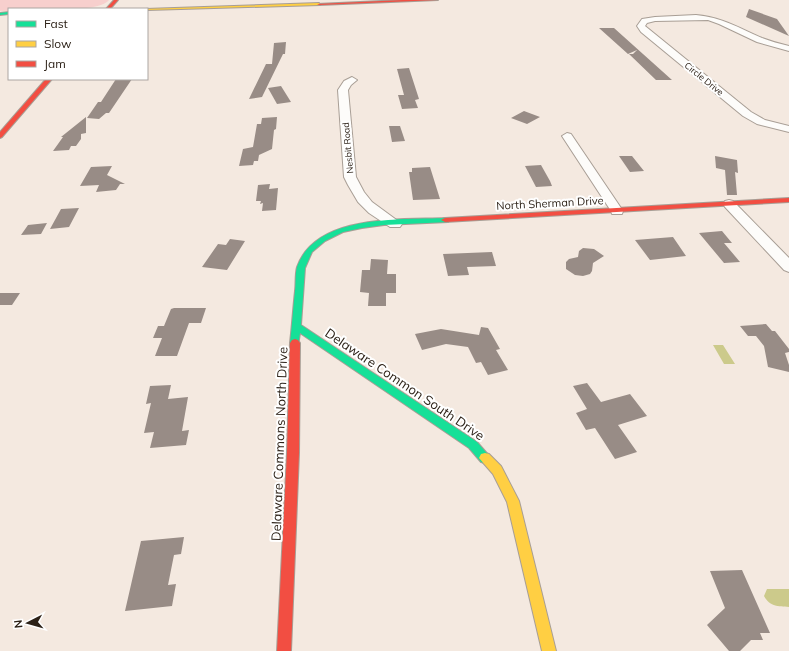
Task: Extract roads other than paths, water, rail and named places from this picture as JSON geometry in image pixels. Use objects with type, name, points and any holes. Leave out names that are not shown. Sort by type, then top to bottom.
[{"type":"street","points":[[109,8],[116,0]]},
{"type":"street","points":[[148,9],[436,0]]},
{"type":"street","name":"Circle Drive","points":[[789,49],[760,40],[722,22],[708,18],[655,19],[645,21],[642,26],[644,30],[747,114],[771,125],[789,129]]},
{"type":"street","points":[[0,136],[47,80]]},
{"type":"street","name":"Nesbit Road","points":[[352,80],[347,83],[343,89],[350,177],[355,190],[365,203],[394,224]]},
{"type":"street","points":[[568,136],[617,211]]},
{"type":"street","name":"North Sherman Drive","points":[[317,243],[333,233],[348,228],[789,200]]},
{"type":"street","points":[[729,204],[789,267]]},
{"type":"street","name":"Delaware Commons North Drive","points":[[284,651],[294,432],[296,326],[301,268],[305,256],[317,243]]},
{"type":"street","name":"Delaware Common South Drive","points":[[296,326],[473,445],[494,466],[513,501],[549,651]]}]
